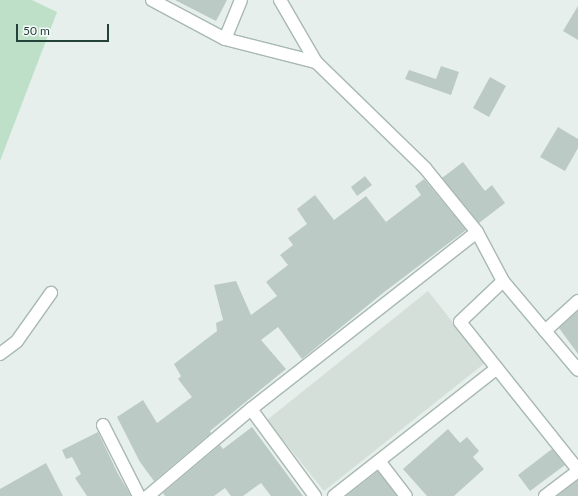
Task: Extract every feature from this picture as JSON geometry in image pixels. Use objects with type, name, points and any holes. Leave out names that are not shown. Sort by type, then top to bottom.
[{"type":"street","points":[[152,0],[225,39],[316,62]]},
{"type":"street","points":[[225,39],[241,0]]},
{"type":"street","points":[[280,0],[316,62],[425,168],[477,232],[503,281],[578,370]]},
{"type":"street","points":[[148,496],[251,409],[477,232]]},
{"type":"street","points":[[503,281],[460,322],[578,471],[545,496]]},
{"type":"street","points":[[0,354],[18,341],[51,293]]},
{"type":"street","points":[[545,331],[578,301]]},
{"type":"street","points":[[334,496],[497,368]]},
{"type":"street","points":[[251,409],[315,496]]},
{"type":"street","points":[[103,425],[139,496]]},
{"type":"street","points":[[379,460],[406,496]]},
{"type":"shaded area","points":[[428,291],[485,363],[324,491],[267,420]]},
{"type":"green space","points":[[0,0],[32,0],[57,12],[0,161]]},
{"type":"building","points":[[175,0],[227,0],[216,21]]},
{"type":"building","points":[[578,6],[578,40],[563,31]]},
{"type":"building","points":[[441,66],[459,72],[451,95],[405,79],[409,70],[436,79]]},
{"type":"building","points":[[490,77],[506,86],[489,117],[473,108]]},
{"type":"building","points":[[558,127],[578,139],[578,148],[565,171],[540,157]]},
{"type":"building","points":[[463,162],[485,191],[492,185],[505,203],[479,223],[442,178]]},
{"type":"building","points":[[365,176],[372,185],[357,196],[351,187]]},
{"type":"building","points":[[424,179],[466,230],[383,293],[302,359],[278,327],[261,340],[286,369],[210,431],[211,433],[154,481],[140,462],[117,417],[143,400],[157,423],[192,397],[178,379],[181,376],[174,364],[217,331],[216,323],[223,320],[214,285],[236,281],[251,315],[277,296],[266,282],[288,265],[280,255],[293,245],[288,238],[307,224],[297,209],[315,195],[334,220],[366,196],[386,222],[421,195],[415,186]]},
{"type":"building","points":[[578,311],[578,354],[559,328]]},
{"type":"building","points":[[252,427],[303,496],[271,496],[261,483],[243,496],[231,496],[225,488],[214,496],[165,496],[163,493],[220,445],[223,449]]},
{"type":"building","points":[[448,429],[460,443],[467,437],[479,451],[473,457],[484,469],[454,496],[427,496],[403,469]]},
{"type":"building","points":[[98,432],[117,472],[131,496],[87,496],[75,478],[81,474],[72,457],[66,459],[62,450]]},
{"type":"building","points":[[552,449],[565,465],[530,491],[518,475]]},
{"type":"building","points":[[46,463],[63,496],[0,496],[0,489]]},
{"type":"building","points":[[378,471],[397,496],[346,496]]},
{"type":"building","points":[[578,480],[578,496],[557,496],[570,486]]}]
